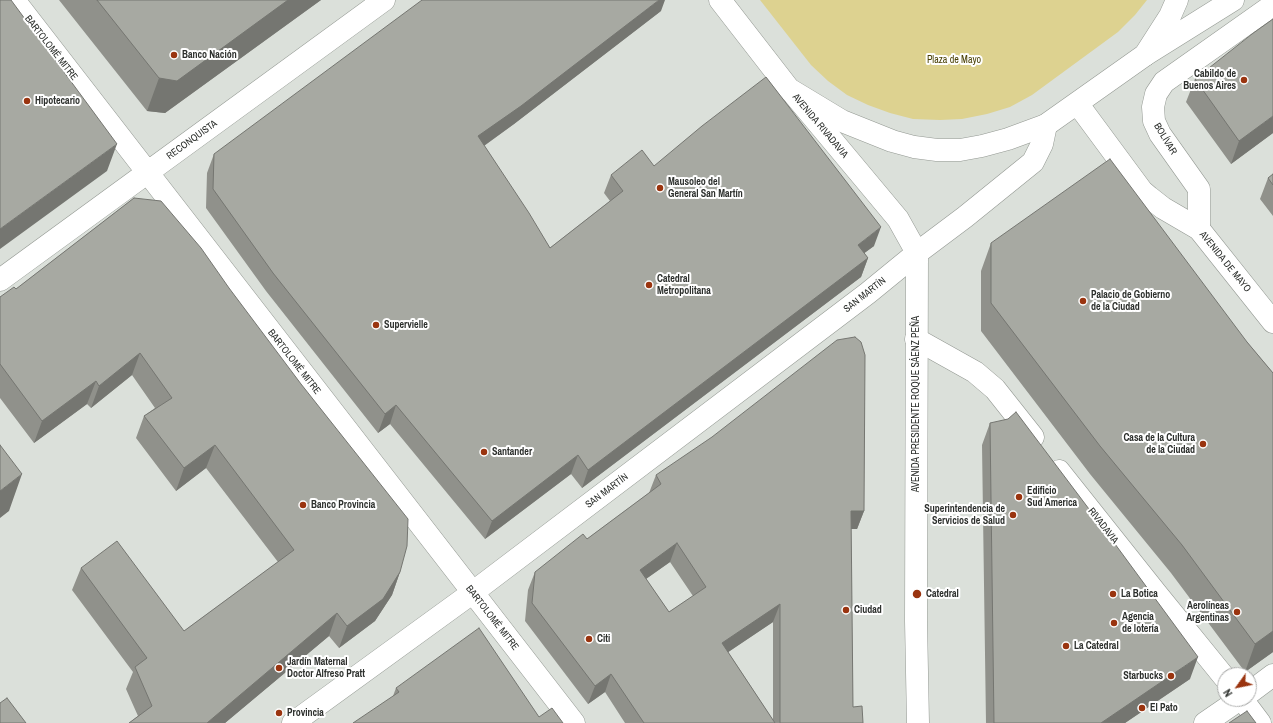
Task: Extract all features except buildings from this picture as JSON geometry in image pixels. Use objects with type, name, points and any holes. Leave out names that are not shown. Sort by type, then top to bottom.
[{"type":"street","name":"BARTOLOMÉ MITRE","points":[[14,0],[574,723]]},
{"type":"street","name":"RECONQUISTA","points":[[0,280],[384,0]]},
{"type":"street","name":"AVENIDA RIVADAVIA","points":[[720,0],[789,89],[898,219],[917,253]]},
{"type":"street","points":[[1145,55],[1170,16],[1177,0]]},
{"type":"street","points":[[789,89],[842,121],[892,141],[937,150],[960,150],[982,146],[1008,139],[1046,124],[1145,55],[1233,0]]},
{"type":"street","name":"BOLÍVAR","points":[[1199,229],[1199,189],[1160,134],[1154,120],[1153,107],[1156,94],[1164,82],[1273,5]]},
{"type":"street","name":"AVENIDA DE MAYO","points":[[1077,103],[1136,183],[1149,197],[1173,214],[1199,229],[1273,322]]},
{"type":"street","points":[[917,253],[965,217],[1033,162],[1042,144],[1046,124]]},
{"type":"street","name":"AVENIDA PRESIDENTE ROQUE SÁENZ PEÑA","points":[[917,253],[916,621],[918,723]]},
{"type":"street","name":"SAN MARTÍN","points":[[293,723],[472,593],[864,297],[917,253]]},
{"type":"street","name":"RIVADAVIA","points":[[916,339],[975,372],[994,389],[1217,668]]},
{"type":"street","points":[[1257,687],[1273,675]]},
{"type":"street","points":[[1205,723],[1229,707]]},
{"type":"street","points":[[1247,707],[1260,723]]},
{"type":"green space","name":"Plaza de Mayo","points":[[760,0],[1147,0],[1118,32],[1032,95],[1010,107],[987,114],[962,119],[940,120],[913,119],[890,113],[847,95],[828,81],[811,65]]},
{"type":"place","name":"Banco Nación","points":[[174,55]]},
{"type":"place","name":"Cabildo de Buenos Aires","points":[[1244,80]]},
{"type":"place","name":"Hipotecario","points":[[27,101]]},
{"type":"place","name":"Mausoleo del General San Martín","points":[[660,188]]},
{"type":"place","name":"Catedral Metropolitana","points":[[649,285]]},
{"type":"place","name":"Palacio de Gobierno de la Ciudad","points":[[1083,301]]},
{"type":"place","name":"Supervielle","points":[[376,325]]},
{"type":"place","name":"Casa de la Cultura de la Ciudad","points":[[1203,444]]},
{"type":"place","name":"Santander","points":[[484,452]]},
{"type":"place","name":"Edificio Sud America","points":[[1019,497]]},
{"type":"place","name":"Banco Provincia","points":[[303,505]]},
{"type":"place","name":"Superintendencia de Servicios de Salud","points":[[1013,515]]},
{"type":"place","name":"Catedral","points":[[917,594]]},
{"type":"place","name":"La Botica","points":[[1113,594]]},
{"type":"place","name":"Ciudad","points":[[846,610]]},
{"type":"place","name":"Aerolíneas Argentinas","points":[[1237,612]]},
{"type":"place","name":"Agencia de lotería","points":[[1114,623]]},
{"type":"place","name":"Citi","points":[[589,639]]},
{"type":"place","name":"La Catedral","points":[[1066,646]]},
{"type":"place","name":"Jardín Maternal Doctor Alfreso Pratt","points":[[279,668]]},
{"type":"place","name":"Starbucks","points":[[1171,676]]},
{"type":"place","name":"El Pato","points":[[1142,708]]},
{"type":"place","name":"Provincia","points":[[279,713]]}]
